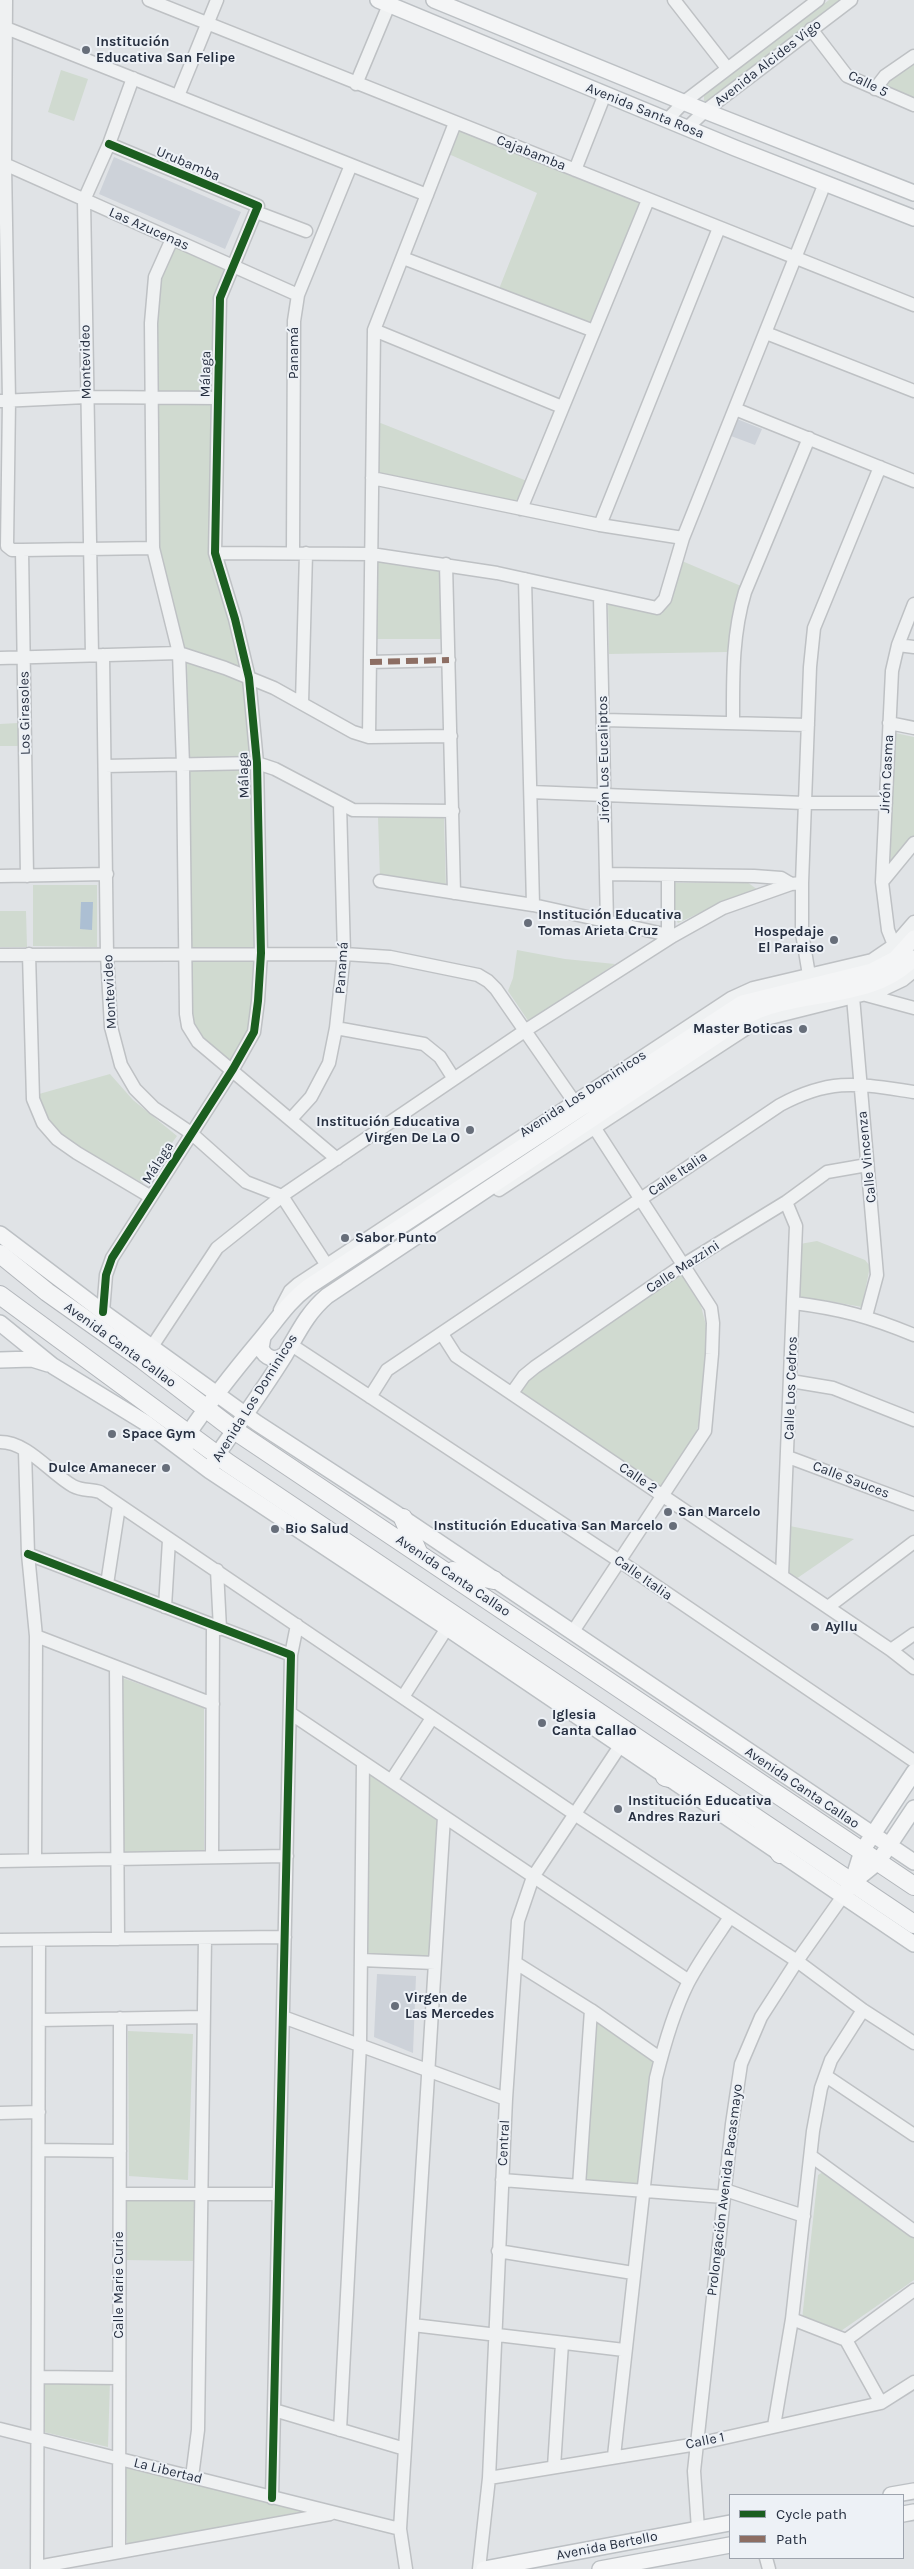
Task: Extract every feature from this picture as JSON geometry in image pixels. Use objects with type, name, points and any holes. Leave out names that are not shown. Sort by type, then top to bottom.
[{"type":"highway","name":"Avenida Canta Callao","points":[[0,1254],[47,1292],[143,1360],[234,1430],[914,1886]]},
{"type":"highway","points":[[0,1295],[217,1455],[710,1787],[847,1889],[914,1924]]},
{"type":"highway","points":[[403,1518],[418,1553]]},
{"type":"highway","points":[[443,1569],[494,1580]]},
{"type":"highway","points":[[665,1777],[710,1787]]},
{"type":"highway","points":[[762,1824],[780,1854]]},
{"type":"main road","name":"Avenida Santa Rosa","points":[[434,0],[706,111],[914,193]]},
{"type":"main road","name":"Avenida Santa Rosa","points":[[386,2],[687,128],[914,218]]},
{"type":"main road","name":"Avenida Los Dominicos","points":[[186,1453],[188,1434],[216,1393],[278,1316],[308,1287],[746,1001],[872,971],[895,959],[914,938]]},
{"type":"main road","name":"Avenida Los Dominicos","points":[[210,1471],[217,1455],[287,1350],[301,1325],[328,1296],[710,1040],[758,1011],[883,980],[902,969],[914,958]]},
{"type":"main road","points":[[770,995],[783,981]]},
{"type":"main road","points":[[710,1040],[736,1035]]},
{"type":"main road","name":"Avenida Canta Callao","points":[[0,1234],[151,1348],[245,1414],[403,1518],[914,1862]]},
{"type":"main road","points":[[0,1323],[53,1366],[146,1424],[210,1471],[447,1628],[780,1854],[847,1889],[914,1944]]},
{"type":"main road","points":[[263,1337],[261,1348],[267,1357],[278,1359],[287,1350]]},
{"type":"main road","points":[[0,1360],[32,1359],[53,1366]]},
{"type":"main road","points":[[847,1889],[862,1851],[914,1772]]},
{"type":"main road","points":[[847,1889],[878,1862],[914,1808]]},
{"type":"main road","points":[[888,1812],[898,1811],[903,1815],[905,1822]]},
{"type":"main road","points":[[897,2494],[914,2491]]},
{"type":"main road","name":"Avenida Bertello","points":[[484,2569],[729,2523]]},
{"type":"main road","name":"Avenida Bertello","points":[[605,2569],[729,2545]]},
{"type":"street","points":[[6,0],[2,163],[7,546],[12,550],[153,548]]},
{"type":"street","name":"Cajabamba","points":[[149,0],[914,305]]},
{"type":"street","points":[[178,96],[217,0]]},
{"type":"street","points":[[674,0],[727,68]]},
{"type":"street","name":"Avenida Alcides Vigo","points":[[668,120],[684,102],[818,0]]},
{"type":"street","name":"Avenida Alcides Vigo","points":[[687,128],[811,29],[851,0]]},
{"type":"street","points":[[356,84],[386,2]]},
{"type":"street","points":[[6,28],[427,195]]},
{"type":"street","name":"Calle 5","points":[[811,29],[847,76],[914,105]]},
{"type":"street","points":[[875,89],[885,76],[914,56]]},
{"type":"street","name":"Montevideo","points":[[133,78],[109,144],[84,200],[89,550],[105,766],[107,954],[111,1027],[122,1065],[135,1089],[154,1108],[191,1133],[246,1182],[282,1196]]},
{"type":"street","points":[[575,170],[604,94]]},
{"type":"street","points":[[369,737],[374,330],[455,123]]},
{"type":"street","name":"Urubamba","points":[[109,144],[306,231]]},
{"type":"street","name":"Las Azucenas","points":[[2,163],[298,295]]},
{"type":"street","name":"Panamá","points":[[293,552],[294,321],[298,295],[351,165]]},
{"type":"street","points":[[215,553],[371,554],[446,564],[660,607],[665,599],[683,538],[825,183]]},
{"type":"street","points":[[521,509],[648,200]]},
{"type":"street","name":"Málaga","points":[[103,1312],[106,1275],[112,1258],[233,1069],[254,1032],[258,1001],[260,953],[256,763],[249,678],[235,619],[215,553],[220,298],[257,209]]},
{"type":"street","points":[[600,525],[719,228]]},
{"type":"street","points":[[172,239],[155,277],[151,323],[153,548],[179,653],[183,765],[183,954],[188,1026],[198,1042],[233,1069],[338,1159]]},
{"type":"street","points":[[403,258],[594,331]]},
{"type":"street","points":[[374,330],[562,407]]},
{"type":"street","points":[[766,333],[914,391]]},
{"type":"street","points":[[4,401],[86,397],[218,398]]},
{"type":"street","points":[[736,409],[914,481]]},
{"type":"street","points":[[733,723],[734,641],[738,616],[745,592],[809,438]]},
{"type":"street","points":[[809,974],[796,884],[804,803],[814,628],[880,467]]},
{"type":"street","points":[[372,478],[600,525],[683,538]]},
{"type":"street","name":"Los Girasoles","points":[[22,550],[27,876]]},
{"type":"street","points":[[302,702],[306,553]]},
{"type":"street","points":[[446,564],[454,893]]},
{"type":"street","points":[[526,579],[533,905]]},
{"type":"street","name":"Jirón Los Eucaliptos","points":[[600,596],[607,922]]},
{"type":"street","name":"Jirón Casma","points":[[894,946],[888,930],[882,882],[892,670],[898,645],[914,604]]},
{"type":"street","points":[[898,645],[914,647]]},
{"type":"street","points":[[0,658],[179,653],[226,668],[249,678],[302,702],[353,732],[369,737],[450,736]]},
{"type":"street","points":[[370,662],[449,660]]},
{"type":"street","points":[[604,720],[808,725]]},
{"type":"street","points":[[889,724],[914,728]]},
{"type":"street","points":[[105,766],[256,763],[276,769],[353,810],[453,811]]},
{"type":"street","points":[[531,792],[804,803],[886,803]]},
{"type":"street","name":"Panamá","points":[[292,1119],[311,1096],[329,1063],[336,1028],[344,954],[340,804]]},
{"type":"street","points":[[882,882],[914,843]]},
{"type":"street","points":[[0,876],[107,874]]},
{"type":"street","points":[[606,874],[777,878],[796,884]]},
{"type":"street","points":[[668,875],[670,935]]},
{"type":"street","points":[[380,881],[533,905],[670,935]]},
{"type":"street","points":[[151,1348],[217,1248],[282,1196],[526,1030],[670,935],[723,908],[796,884]]},
{"type":"street","name":"Avenida Los Dominicos","points":[[278,1316],[290,1292],[326,1264],[738,994],[809,974],[865,962],[879,956],[894,946],[914,922]]},
{"type":"street","points":[[29,954],[33,1098],[43,1123],[57,1139],[70,1149],[151,1197]]},
{"type":"street","points":[[0,955],[344,954],[390,956],[478,975],[488,980],[496,988],[574,1100]]},
{"type":"street","name":"Avenida Los Dominicos","points":[[301,1325],[340,1296],[594,1127],[763,1019],[890,987],[914,971]]},
{"type":"street","points":[[858,996],[914,1008]]},
{"type":"street","name":"Calle Vincenza","points":[[858,996],[860,1084],[877,1276],[866,1316]]},
{"type":"street","points":[[336,1028],[424,1044],[440,1057],[454,1079]]},
{"type":"street","name":"Calle Italia","points":[[370,1397],[387,1370],[793,1098],[830,1085],[860,1084],[914,1092]]},
{"type":"street","points":[[572,1633],[621,1562],[705,1431],[710,1397],[713,1322],[711,1308],[594,1127]]},
{"type":"street","name":"Calle Mazzini","points":[[512,1394],[524,1376],[535,1367],[683,1265],[786,1202],[828,1172],[867,1164]]},
{"type":"street","points":[[282,1196],[326,1264]]},
{"type":"street","name":"Calle Los Cedros","points":[[782,1576],[796,1226],[786,1202]]},
{"type":"street","points":[[794,1303],[835,1308],[866,1316],[914,1335]]},
{"type":"street","name":"Calle 2","points":[[442,1334],[456,1356],[828,1607],[914,1668]]},
{"type":"street","name":"Calle Italia","points":[[287,1350],[370,1397],[621,1562],[914,1761]]},
{"type":"street","points":[[791,1381],[833,1388],[914,1420]]},
{"type":"street","points":[[0,1442],[10,1443],[25,1451],[75,1488],[100,1492],[432,1718],[796,1961],[863,2010],[914,2044]]},
{"type":"street","points":[[25,1451],[28,1554],[36,1636],[35,1860]]},
{"type":"street","name":"Calle Sauces","points":[[788,1457],[914,1504]]},
{"type":"street","points":[[107,1584],[120,1506]]},
{"type":"street","points":[[165,1607],[170,1540]]},
{"type":"street","points":[[828,1607],[914,1542]]},
{"type":"street","points":[[28,1554],[216,1628],[291,1655]]},
{"type":"street","points":[[212,1857],[213,1704],[217,1570]]},
{"type":"street","points":[[272,2498],[291,1655],[297,1625]]},
{"type":"street","points":[[403,1697],[447,1628]]},
{"type":"street","points":[[891,1650],[914,1634]]},
{"type":"street","points":[[36,1636],[213,1704]]},
{"type":"street","points":[[116,1667],[118,1939]]},
{"type":"street","points":[[290,1714],[689,1981]]},
{"type":"street","points":[[390,1781],[432,1718]]},
{"type":"street","name":"Central","points":[[479,2569],[489,2478],[498,2251],[518,1921],[533,1877],[620,1746]]},
{"type":"street","points":[[340,2430],[360,2045],[363,1762]]},
{"type":"street","points":[[406,2569],[400,2529],[430,2071],[444,1817]]},
{"type":"street","points":[[0,1860],[286,1856]]},
{"type":"street","name":"Prolongación Avenida Pacasmayo","points":[[698,2529],[694,2471],[724,2194],[741,2064],[761,2017],[796,1961],[847,1889]]},
{"type":"street","points":[[614,2456],[642,2191],[661,2059],[671,2022],[689,1981],[730,1917]]},
{"type":"street","points":[[0,1940],[285,1937]]},
{"type":"street","points":[[192,2478],[198,2430],[205,1938]]},
{"type":"street","points":[[39,1941],[37,2568],[335,2514]]},
{"type":"street","points":[[361,1960],[435,1963]]},
{"type":"street","points":[[516,1963],[591,2010],[661,2059]]},
{"type":"street","points":[[579,2186],[591,2010]]},
{"type":"street","points":[[774,2426],[792,2319],[813,2131],[831,2060],[863,2010]]},
{"type":"street","points":[[39,2020],[204,2017]]},
{"type":"street","points":[[283,2017],[506,2099]]},
{"type":"street","name":"Calle Marie Curie","points":[[119,2552],[120,2018]]},
{"type":"street","points":[[826,2076],[914,2135]]},
{"type":"street","points":[[0,2113],[39,2112]]},
{"type":"street","points":[[38,2150],[120,2151]]},
{"type":"street","points":[[811,2156],[914,2231]]},
{"type":"street","points":[[502,2180],[642,2191],[724,2194],[804,2216]]},
{"type":"street","points":[[120,2194],[279,2194]]},
{"type":"street","points":[[498,2251],[633,2273]]},
{"type":"street","points":[[846,2340],[914,2290]]},
{"type":"street","points":[[792,2319],[846,2340],[881,2403]]},
{"type":"street","points":[[413,2325],[624,2350]]},
{"type":"street","points":[[554,2467],[562,2343]]},
{"type":"street","points":[[38,2377],[119,2378]]},
{"type":"street","name":"Calle 1","points":[[489,2478],[614,2456],[697,2444],[881,2403],[914,2382]]},
{"type":"street","points":[[274,2410],[405,2449]]},
{"type":"street","name":"La Libertad","points":[[0,2429],[400,2529]]},
{"type":"shaded area","points":[[829,0],[847,0],[710,102],[704,101],[704,94]]},
{"type":"shaded area","points":[[914,58],[914,102],[878,88]]},
{"type":"shaded area","points":[[61,70],[88,79],[74,121],[48,112]]},
{"type":"shaded area","points":[[455,123],[648,200],[594,331],[497,294],[537,193],[444,152]]},
{"type":"shaded area","points":[[114,157],[241,212],[225,249],[99,194]]},
{"type":"shaded area","points":[[175,246],[224,268],[212,302],[212,391],[157,391],[156,326],[161,280]]},
{"type":"shaded area","points":[[212,401],[210,545],[244,670],[195,651],[181,649],[159,555],[158,402]]},
{"type":"shaded area","points":[[737,419],[762,429],[755,445],[731,436]]},
{"type":"shaded area","points":[[378,422],[527,481],[518,504],[379,474]]},
{"type":"shaded area","points":[[376,560],[441,569],[443,639],[376,639]]},
{"type":"shaded area","points":[[682,561],[741,586],[728,652],[609,654],[608,602],[662,614]]},
{"type":"shaded area","points":[[187,660],[243,680],[253,757],[188,759]]},
{"type":"shaded area","points":[[18,723],[19,746],[0,746],[0,724]]},
{"type":"shaded area","points":[[895,733],[914,737],[914,837],[890,866]]},
{"type":"shaded area","points":[[254,768],[256,947],[188,948],[187,770]]},
{"type":"shaded area","points":[[378,817],[444,818],[446,889],[380,879]]},
{"type":"shaded area","points":[[747,882],[758,890],[723,902],[678,923],[673,915],[672,883]]},
{"type":"shaded area","points":[[33,885],[97,885],[97,947],[33,946]]},
{"type":"shaded area","points":[[0,911],[26,911],[27,947],[0,947]]},
{"type":"shaded area","points":[[517,950],[565,959],[615,964],[529,1022],[508,991],[513,978]]},
{"type":"shaded area","points":[[256,958],[250,1031],[233,1062],[201,1041],[192,1025],[188,959]]},
{"type":"shaded area","points":[[110,1074],[133,1100],[177,1136],[143,1183],[80,1148],[66,1137],[53,1124],[44,1110],[39,1094]]},
{"type":"shaded area","points":[[817,1241],[865,1260],[870,1266],[862,1307],[828,1301],[799,1299],[800,1244]]},
{"type":"shaded area","points":[[681,1274],[701,1306],[707,1329],[702,1412],[694,1440],[662,1486],[519,1392],[530,1377]]},
{"type":"shaded area","points":[[790,1526],[854,1539],[796,1579],[787,1575]]},
{"type":"shaded area","points":[[120,1677],[204,1707],[204,1853],[122,1855]]},
{"type":"shaded area","points":[[368,1771],[439,1820],[431,1959],[365,1956]]},
{"type":"shaded area","name":"Virgen de Las Mercedes","points":[[377,1974],[416,1976],[413,2053],[374,2037]]},
{"type":"shaded area","points":[[595,2019],[654,2060],[639,2186],[584,2181]]},
{"type":"shaded area","points":[[128,2031],[193,2034],[188,2180],[129,2176]]},
{"type":"shaded area","points":[[823,2172],[914,2237],[914,2280],[838,2333],[802,2319],[818,2175]]},
{"type":"shaded area","points":[[122,2198],[197,2198],[196,2261],[122,2260]]},
{"type":"shaded area","points":[[44,2379],[110,2380],[108,2447],[44,2432]]},
{"type":"shaded area","points":[[123,2467],[305,2511],[127,2545]]},
{"type":"water","points":[[81,902],[93,902],[92,930],[80,929]]},
{"type":"marked path","points":[[370,662],[449,660]]},
{"type":"cycle path","points":[[103,1312],[106,1275],[112,1258],[233,1069],[254,1032],[261,953],[257,763],[249,678],[235,619],[215,553],[220,298],[258,206],[109,144]]},
{"type":"cycle path","points":[[28,1554],[291,1655],[272,2498]]},
{"type":"place","name":"Institución Educativa San Felipe","points":[[86,50]]},
{"type":"place","name":"Institución Educativa Tomas Arieta Cruz","points":[[528,923]]},
{"type":"place","name":"Hospedaje El Paraiso","points":[[834,940]]},
{"type":"place","name":"Master Boticas","points":[[803,1029]]},
{"type":"place","name":"Institución Educativa Virgen De La O","points":[[470,1130]]},
{"type":"place","name":"Sabor Punto","points":[[345,1238]]},
{"type":"place","name":"Space Gym","points":[[112,1434]]},
{"type":"place","name":"Dulce Amanecer","points":[[166,1468]]},
{"type":"place","name":"San Marcelo","points":[[668,1512]]},
{"type":"place","name":"Institución Educativa San Marcelo","points":[[673,1526]]},
{"type":"place","name":"Bio Salud","points":[[275,1529]]},
{"type":"place","name":"Ayllu","points":[[815,1627]]},
{"type":"place","name":"Iglesia Canta Callao","points":[[542,1723]]},
{"type":"place","name":"Institución Educativa Andres Razuri","points":[[618,1809]]},
{"type":"place","name":"Virgen de Las Mercedes","points":[[395,2006]]}]
